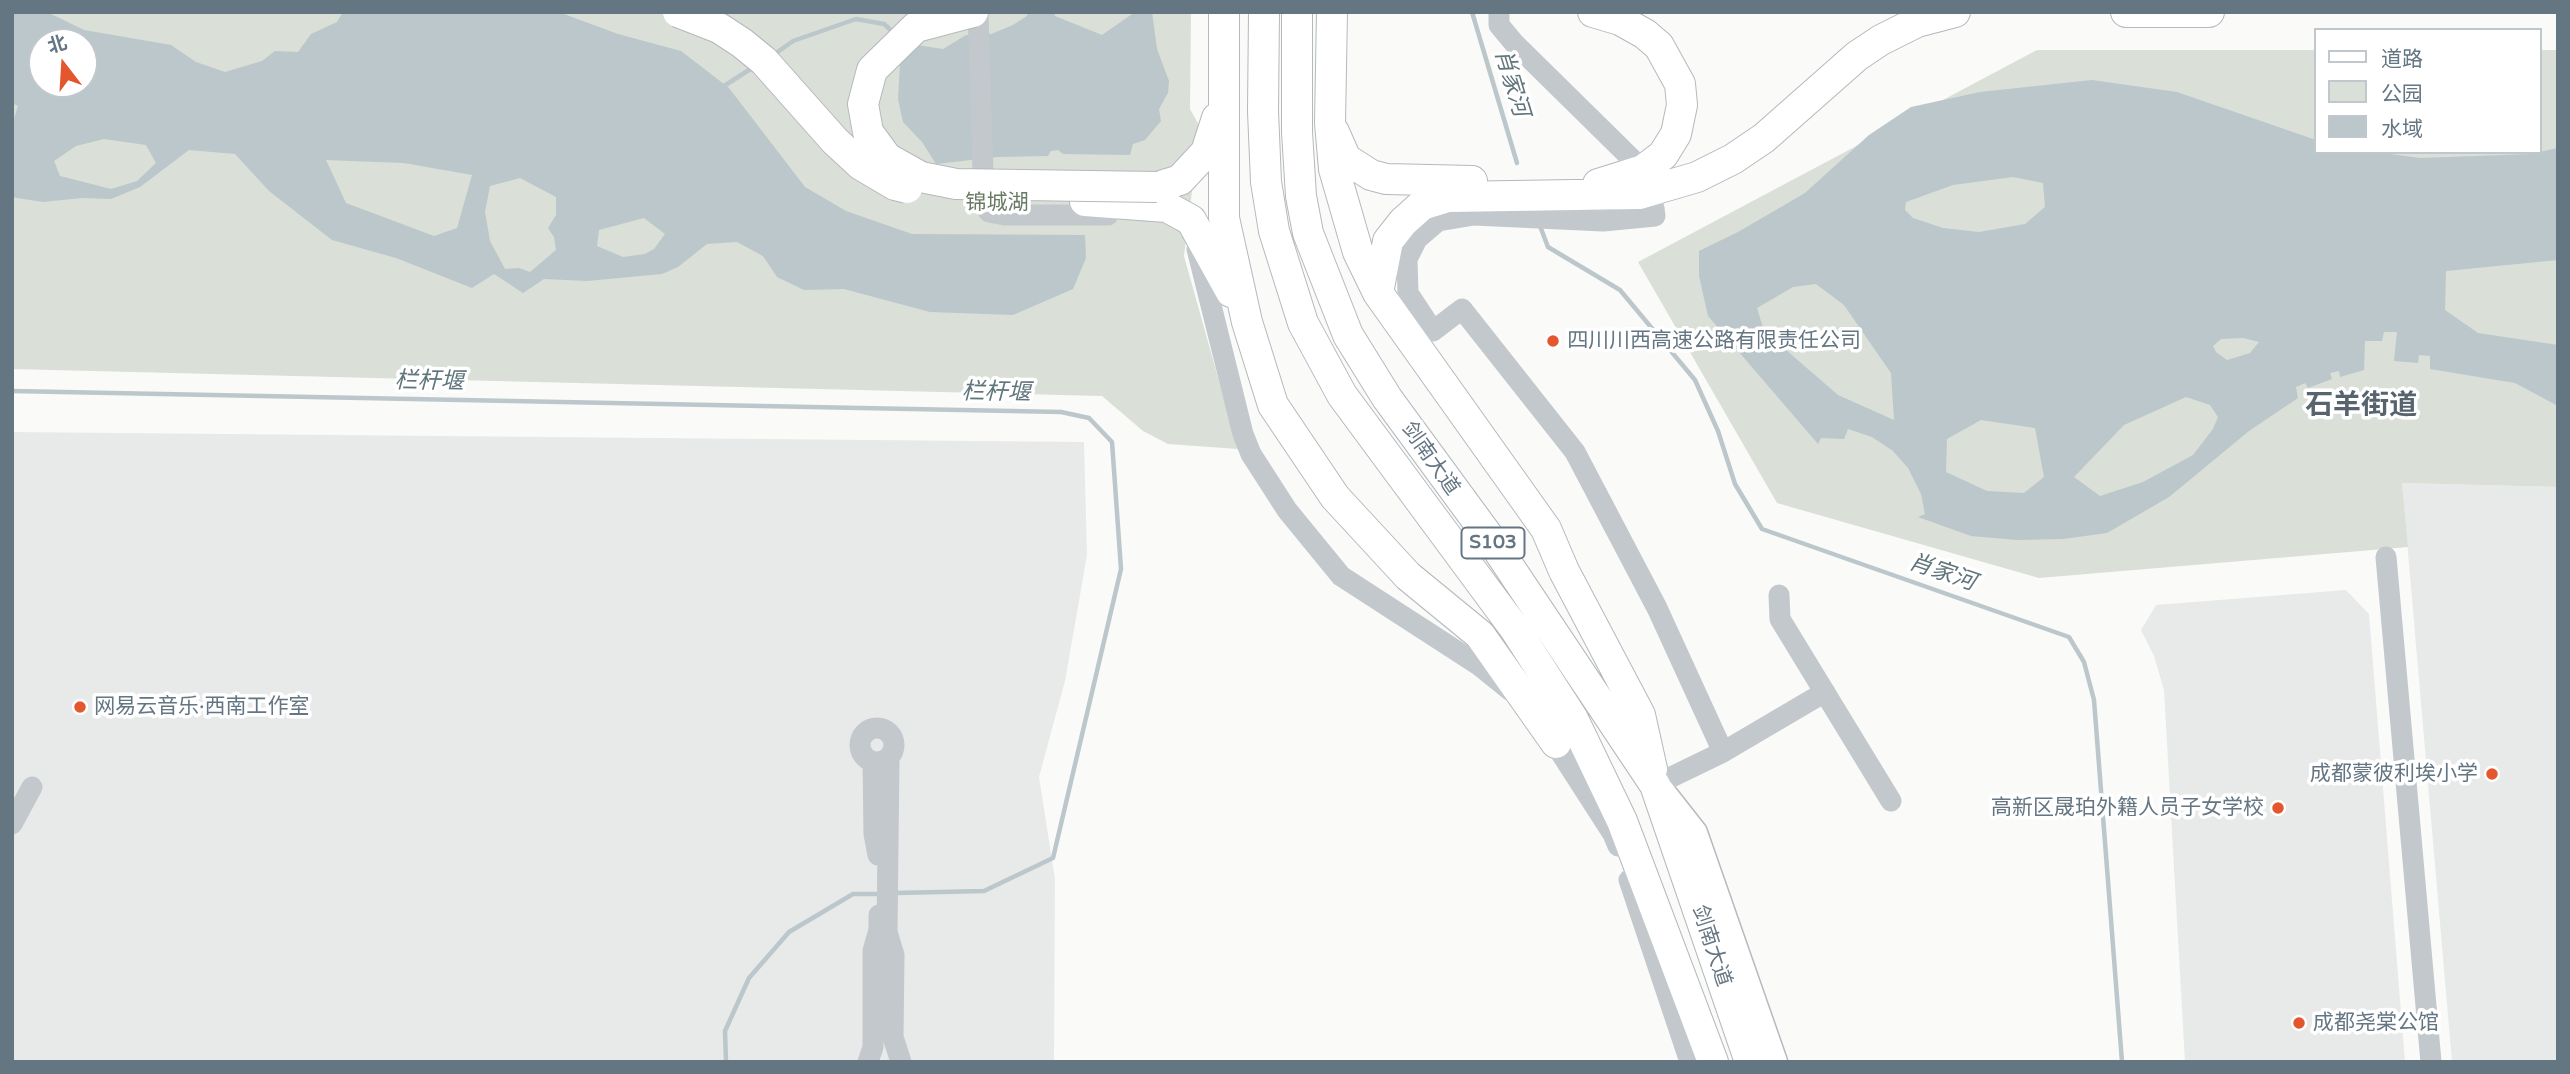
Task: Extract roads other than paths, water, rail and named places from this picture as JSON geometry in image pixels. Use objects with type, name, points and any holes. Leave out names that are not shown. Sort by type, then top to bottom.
[{"type":"highway","points":[[678,12],[719,28],[742,43],[764,61],[835,141],[861,165],[895,185],[943,197],[1085,201],[1167,207],[1191,220],[1247,322]]},
{"type":"highway","points":[[1224,12],[1224,218],[1247,322],[1273,405],[1335,497],[1408,576],[1480,635],[1556,743]]},
{"type":"highway","name":"剑南大道","points":[[1264,12],[1263,111],[1266,182],[1273,231],[1303,323],[1342,396],[1515,629],[1573,719],[1622,821],[1713,1062]]},
{"type":"highway","name":"剑南大道","points":[[1297,12],[1297,132],[1301,196],[1308,233],[1348,335],[1387,398],[1494,544],[1655,785],[1750,1062]]},
{"type":"highway","points":[[1332,12],[1330,123],[1334,169],[1357,252],[1378,293],[1546,529],[1564,571],[1640,715],[1655,785]]},
{"type":"highway","points":[[1330,123],[1346,159],[1371,175],[1386,178],[1594,185],[1623,179],[1643,170],[1663,155],[1676,134],[1682,105],[1680,84],[1659,46],[1645,34],[1620,20],[1593,12]]},
{"type":"highway","points":[[1378,293],[1388,241],[1403,222],[1422,205],[1448,197],[1639,194],[1697,177],[1733,159],[1764,138],[1857,55],[1917,22],[1955,12]]},
{"type":"highway","points":[[2126,12],[2209,12]]},
{"type":"highway","points":[[976,17],[916,27],[872,69],[863,104],[868,132],[887,158],[922,177],[956,184],[1157,187],[1180,180],[1206,152],[1224,94]]},
{"type":"main road","points":[[1655,785],[1694,833],[1774,1062]]},
{"type":"street","points":[[1499,12],[1499,25],[1514,43],[1640,166]]},
{"type":"street","points":[[976,17],[984,205],[989,212],[1005,215],[1144,215],[1162,219],[1179,228],[1193,241],[1202,263],[1243,434],[1251,454],[1287,510],[1341,576],[1480,666],[1522,701],[1556,743],[1613,834],[1690,1062]]},
{"type":"street","points":[[1654,208],[1655,216],[1603,221],[1474,215],[1438,221],[1417,239],[1407,259],[1408,292],[1433,331],[1462,309],[1575,452],[1657,608],[1723,752]]},
{"type":"street","points":[[2386,557],[2431,1062]]},
{"type":"street","points":[[1779,595],[1780,619],[1891,801]]},
{"type":"street","points":[[1655,785],[1723,752],[1825,692]]},
{"type":"street","points":[[881,760],[884,921],[894,956],[893,1037],[901,1062]]},
{"type":"street","points":[[12,824],[32,787]]},
{"type":"street","points":[[869,1062],[873,1047],[873,951],[884,921]]},
{"type":"water","name":"锦城湖","points":[[12,12],[47,12],[80,28],[28,28],[28,98],[98,98],[98,32],[171,45],[196,62],[225,72],[262,61],[275,51],[298,52],[311,34],[337,22],[343,12],[564,14],[618,34],[681,51],[729,88],[805,187],[846,211],[912,234],[1085,235],[1086,258],[1073,289],[1013,315],[930,312],[844,289],[804,290],[777,277],[763,256],[737,242],[707,244],[678,267],[662,274],[587,281],[544,279],[523,293],[494,274],[472,288],[396,258],[332,240],[269,191],[235,154],[189,150],[140,187],[111,199],[82,198],[43,202],[12,197],[12,125],[18,106],[12,103]],"holes":[[[104,139],[146,145],[156,163],[137,181],[111,189],[60,176],[54,161],[76,146]],[[326,160],[404,163],[472,175],[457,228],[434,236],[346,203]],[[520,178],[556,197],[556,215],[548,228],[554,237],[556,250],[530,272],[519,268],[505,269],[490,241],[485,212],[490,186]],[[644,218],[665,234],[654,249],[645,254],[623,257],[597,246],[599,230]]]},
{"type":"water","points":[[1028,12],[1054,12],[1055,16],[1102,35],[1135,12],[1152,12],[1157,49],[1169,81],[1168,93],[1159,109],[1161,121],[1145,140],[1133,144],[1130,155],[1063,154],[1058,150],[1051,151],[1048,156],[997,157],[936,164],[922,142],[903,122],[898,99],[900,64],[892,48],[917,45],[943,49],[966,35],[991,34],[1013,25],[1027,16]]},
{"type":"water","points":[[2092,80],[2177,92],[2314,139],[2314,154],[2391,154],[2420,158],[2542,154],[2542,151],[2558,148],[2558,260],[2446,271],[2445,310],[2478,333],[2558,345],[2558,406],[2515,383],[2430,369],[2430,356],[2419,355],[2418,363],[2394,361],[2397,332],[2384,332],[2382,341],[2365,341],[2364,370],[2340,377],[2339,371],[2330,373],[2332,379],[2308,388],[2305,383],[2296,387],[2298,398],[2249,431],[2169,497],[2107,533],[2063,539],[2017,540],[1971,536],[1918,517],[1925,514],[1921,494],[1908,468],[1893,451],[1872,437],[1848,429],[1844,439],[1821,438],[1818,444],[1708,316],[1699,276],[1699,251],[1805,193],[1869,135],[1911,107],[1980,92]],"holes":[[[2013,177],[2043,183],[2045,207],[2025,224],[1979,232],[1943,228],[1913,218],[1905,210],[1906,202],[1953,185]],[[1816,284],[1844,305],[1891,373],[1894,420],[1838,395],[1764,331],[1757,308],[1793,287]],[[2243,338],[2259,342],[2250,353],[2227,360],[2216,352],[2213,346],[2221,339]],[[2186,397],[2210,405],[2218,417],[2213,429],[2193,455],[2143,482],[2100,496],[2074,477],[2124,425]],[[1981,420],[2035,428],[2044,477],[2024,493],[1987,491],[1946,472],[1947,439]]]},
{"type":"waterway","name":"肖家河","points":[[1472,12],[1517,163]]},
{"type":"waterway","points":[[772,56],[793,41],[856,19],[884,24],[894,33]]},
{"type":"waterway","points":[[721,88],[755,66]]},
{"type":"waterway","name":"肖家河","points":[[1540,226],[1548,247],[1620,290],[1695,380],[1718,431],[1735,484],[1762,529],[2069,637],[2084,662],[2094,700],[2122,1062]]},
{"type":"waterway","name":"栏杆堰","points":[[12,391],[1061,412],[1089,418],[1112,442],[1121,569],[1053,858],[984,891],[895,893]]},
{"type":"waterway","name":"栏杆堰","points":[[726,1062],[725,1031],[749,978],[789,932],[853,894],[883,894]]},
{"type":"place","name":"四川川西高速公路有限责任公司","points":[[1553,341]]},
{"type":"place","name":"网易云音乐·西南工作室","points":[[80,707]]},
{"type":"place","name":"成都蒙彼利埃小学","points":[[2492,774]]},
{"type":"place","name":"高新区晟珀外籍人员子女学校","points":[[2278,808]]},
{"type":"place","name":"成都尧棠公馆","points":[[2299,1023]]},
{"type":"district","name":"石羊街道","points":[[2361,407]]}]
